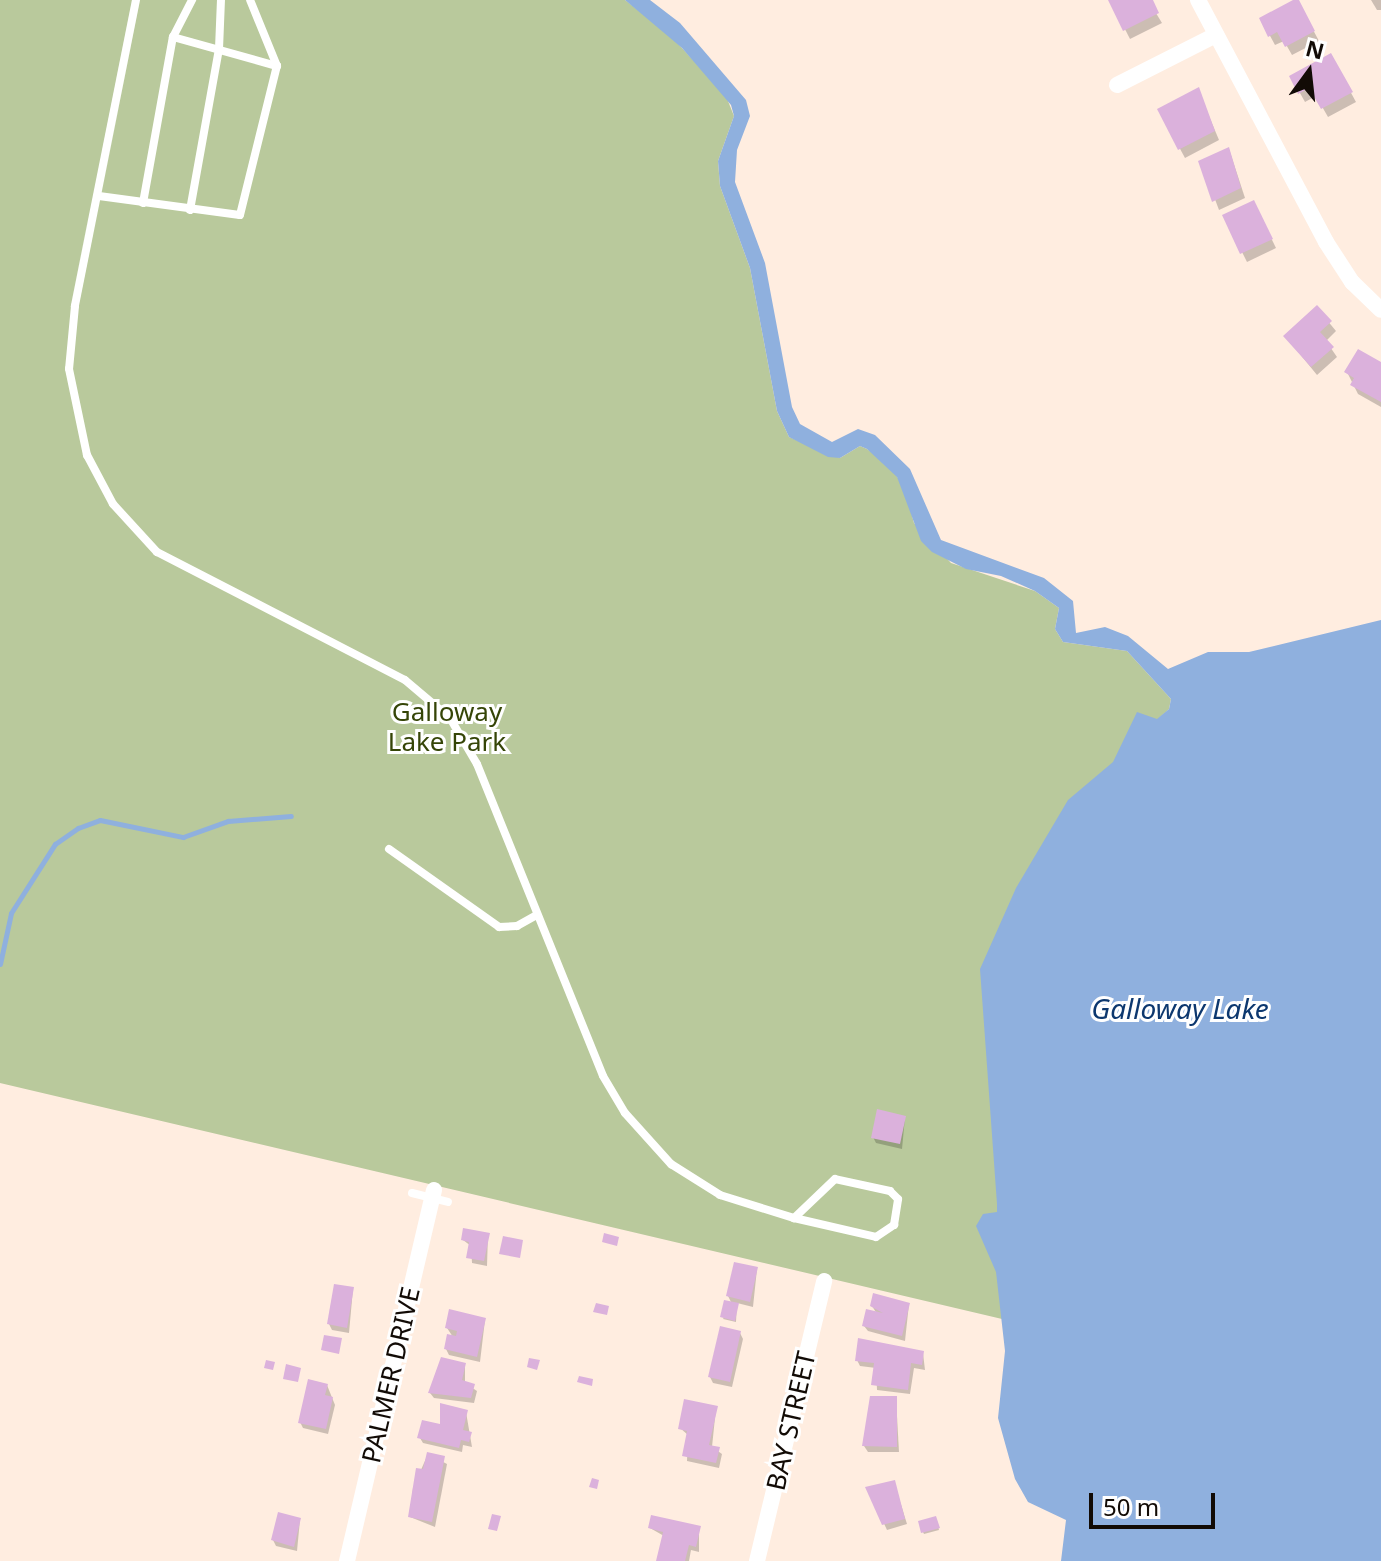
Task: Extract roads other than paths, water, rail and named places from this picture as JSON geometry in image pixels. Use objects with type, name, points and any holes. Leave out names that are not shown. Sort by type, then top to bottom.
[{"type":"street","points":[[1198,0],[1326,242],[1352,282],[1381,310]]},
{"type":"street","points":[[1117,85],[1216,35]]},
{"type":"street","name":"PALMER DRIVE","points":[[347,1561],[438,1196]]},
{"type":"street","name":"BAY STREET","points":[[757,1561],[824,1281]]},
{"type":"lane","points":[[136,0],[75,306],[69,369],[87,455],[113,504],[157,552],[430,697],[477,764],[603,1076],[654,1147],[691,1180],[720,1195],[794,1218],[876,1237],[894,1225],[898,1199],[890,1191],[835,1179],[794,1218]]},
{"type":"lane","points":[[143,203],[173,37],[192,0]]},
{"type":"lane","points":[[190,210],[219,49],[221,0]]},
{"type":"lane","points":[[99,196],[240,215],[246,207],[277,66],[250,0]]},
{"type":"lane","points":[[173,37],[277,66]]},
{"type":"lane","points":[[389,849],[499,927],[517,926],[537,915]]},
{"type":"lane","points":[[412,1193],[438,1196]]},
{"type":"water","name":"Galloway Lake","points":[[625,0],[650,0],[680,23],[746,100],[750,116],[737,150],[735,182],[765,263],[792,407],[800,424],[832,442],[858,429],[875,435],[910,469],[941,540],[1044,578],[1073,601],[1076,633],[1105,627],[1128,636],[1168,669],[1208,652],[1249,652],[1381,620],[1381,1561],[1061,1561],[1066,1520],[1028,1502],[1015,1479],[998,1418],[1005,1351],[996,1272],[976,1226],[983,1214],[997,1212],[980,969],[1016,888],[1068,800],[1113,762],[1137,712],[1157,719],[1169,709],[1171,699],[1127,651],[1063,642],[1055,629],[1059,608],[1035,591],[1001,576],[966,569],[932,552],[921,541],[897,477],[867,449],[860,446],[840,458],[828,457],[789,437],[777,411],[750,268],[720,186],[718,161],[734,116],[731,105],[682,48]]},
{"type":"waterway","points":[[0,964],[11,913],[55,844],[78,828],[100,820],[183,837],[228,821],[291,816]]},
{"type":"park label","name":"Galloway Lake Park","points":[[447,727]]}]
